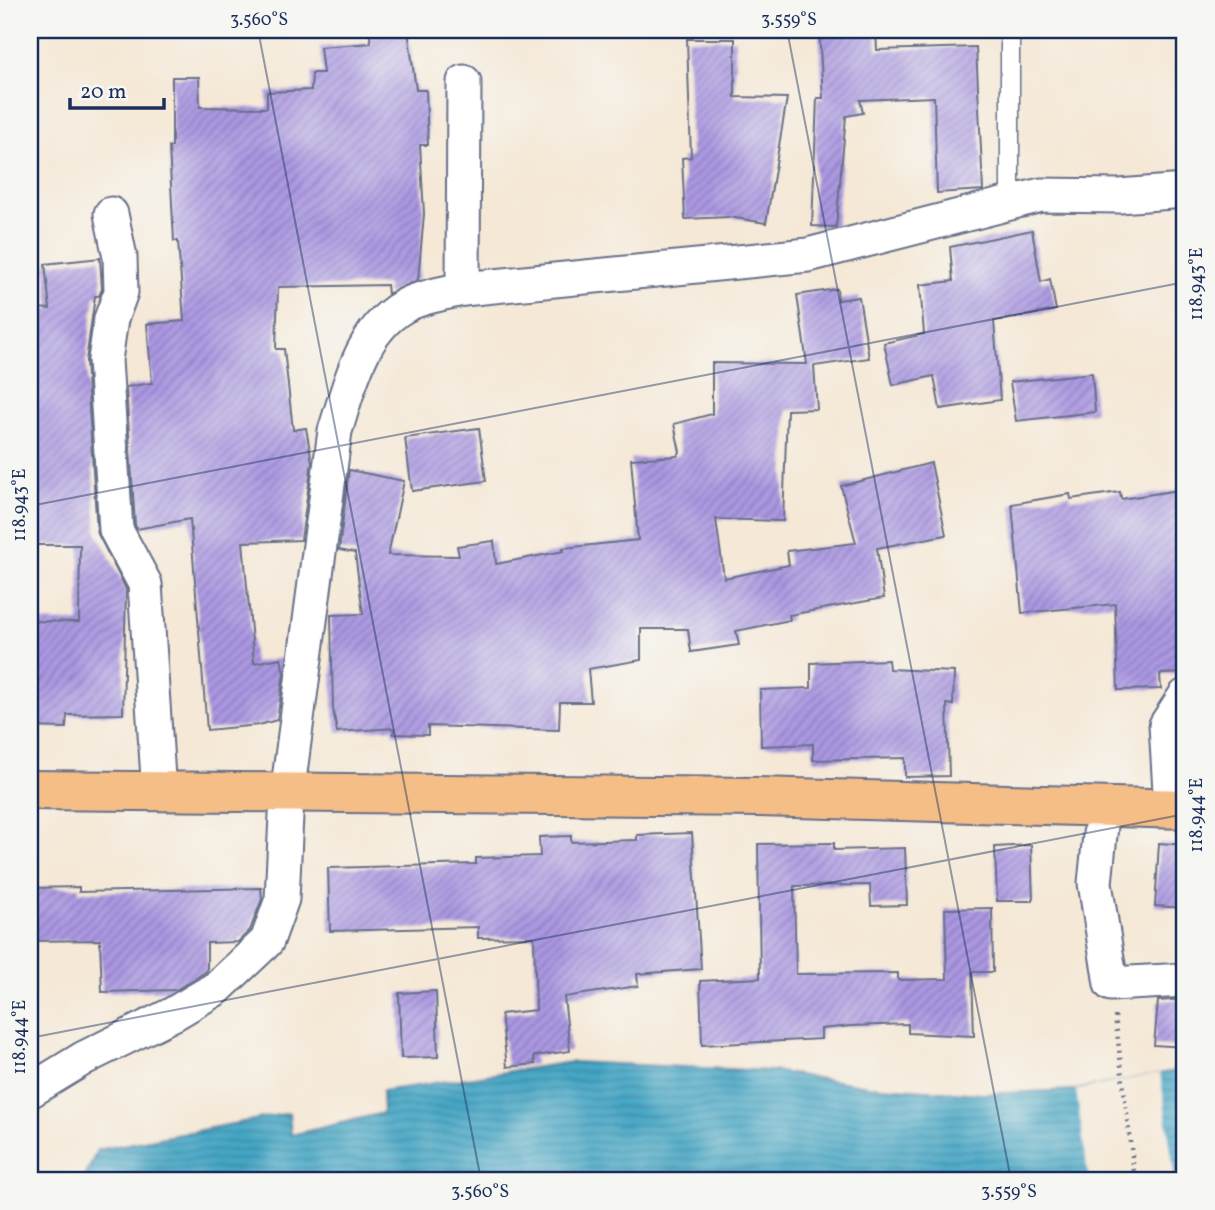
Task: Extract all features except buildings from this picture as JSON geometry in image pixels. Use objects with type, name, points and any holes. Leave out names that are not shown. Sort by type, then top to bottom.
[{"type":"highway","points":[[30,790],[287,795],[759,797],[1178,809]]},
{"type":"street","points":[[463,289],[464,82]]},
{"type":"street","points":[[30,1091],[217,988],[267,941],[282,899],[287,795],[335,431],[353,374],[369,340],[384,321],[410,303],[463,289],[808,255],[1041,195],[1119,196],[1185,191]]},
{"type":"street","points":[[111,214],[120,257],[121,292],[111,319],[105,360],[116,530],[145,584],[159,793]]},
{"type":"street","points":[[1178,809],[1166,725],[1185,696]]},
{"type":"street","points":[[1103,806],[1095,883],[1111,984],[1185,980]]},
{"type":"lane","points":[[1010,30],[1010,203]]},
{"type":"path","points":[[1111,984],[1135,1180]]},
{"type":"water","points":[[571,1062],[772,1071],[868,1086],[982,1094],[1076,1090],[1185,1069],[1185,1180],[84,1180],[97,1150],[289,1113],[291,1135],[383,1113],[382,1091]]},
{"type":"pier","points":[[1160,1073],[1175,1180],[1089,1180],[1076,1090]]}]
